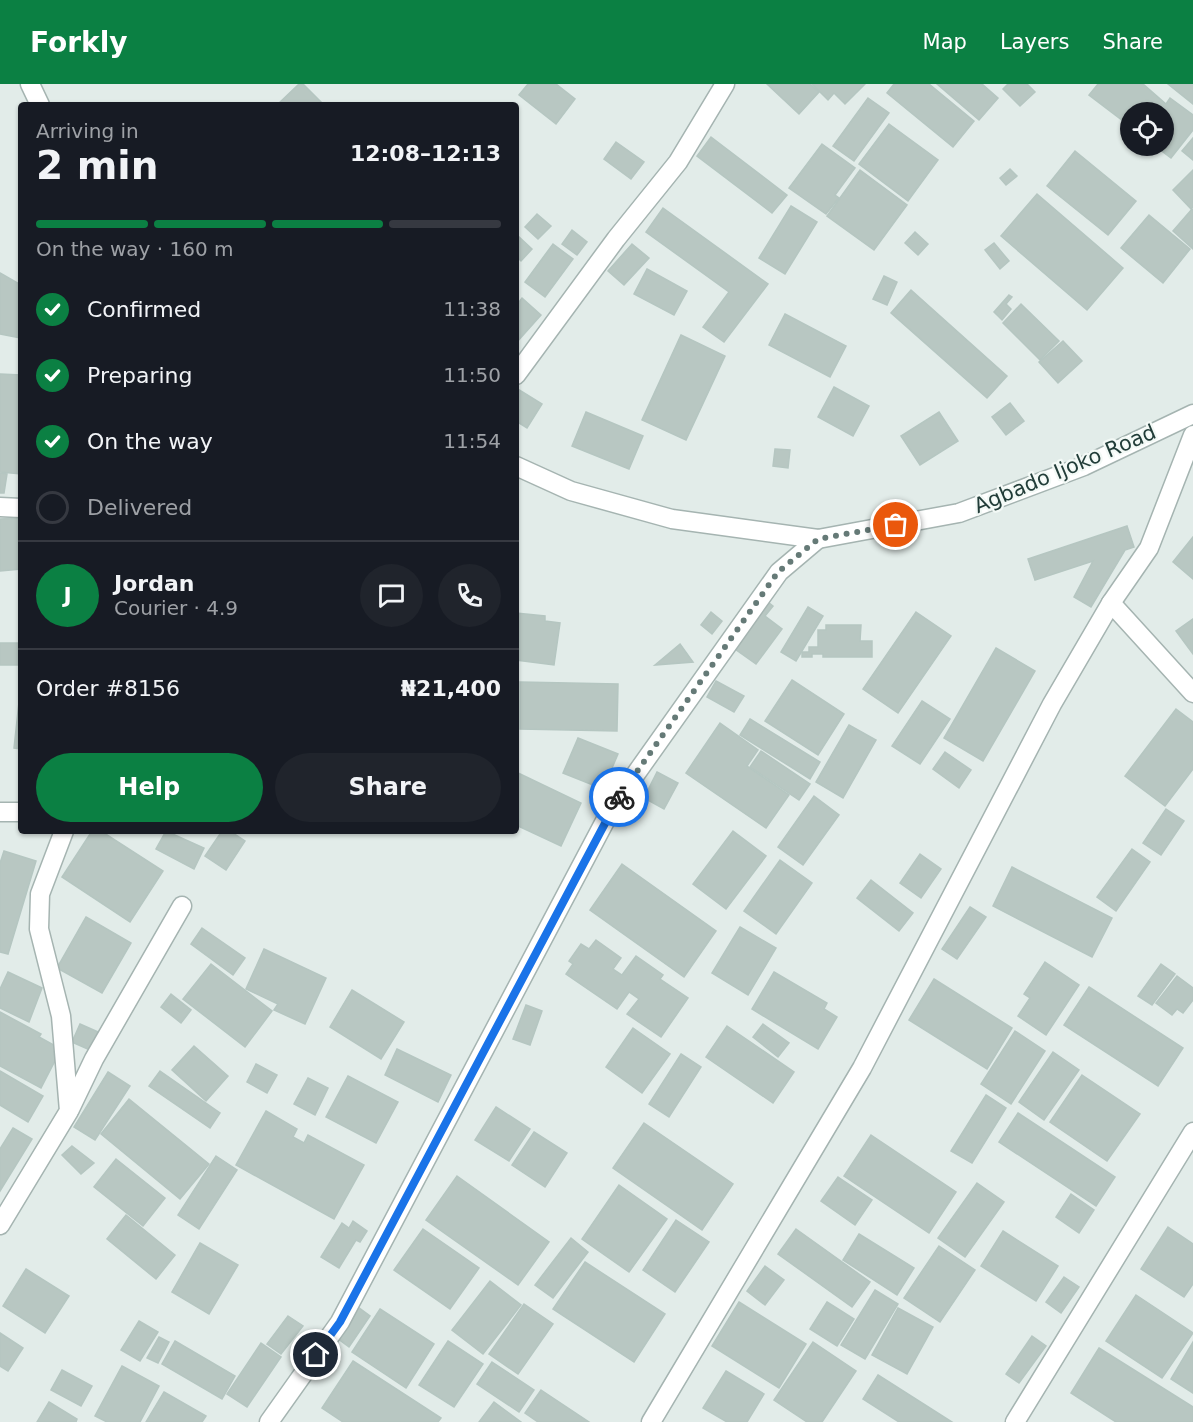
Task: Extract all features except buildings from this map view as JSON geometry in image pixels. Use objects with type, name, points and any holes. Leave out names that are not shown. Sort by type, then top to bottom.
[{"type":"street","points":[[30,84],[39,102]]},
{"type":"street","points":[[519,371],[616,239],[678,162],[725,84]]},
{"type":"street","name":"Agbado Ijoko Road","points":[[519,467],[571,491],[672,519],[818,539],[959,513],[1084,466],[1193,414]]},
{"type":"street","points":[[651,1422],[862,1068],[1052,705],[1111,603],[1149,548],[1193,435]]},
{"type":"street","points":[[0,507],[18,508]]},
{"type":"street","points":[[269,1422],[340,1322],[613,806],[778,572],[818,539]]},
{"type":"street","points":[[1111,603],[1193,693]]},
{"type":"street","points":[[0,812],[18,812]]},
{"type":"street","points":[[63,834],[40,894],[39,929],[61,1016],[69,1111]]},
{"type":"street","points":[[0,1225],[69,1111],[94,1059],[182,906]]},
{"type":"street","points":[[1015,1422],[1193,1132]]},
{"type":"way so far","points":[[619,797],[778,572],[818,539],[896,525]]},
{"type":"route","points":[[316,1355],[340,1322],[619,797]]}]
